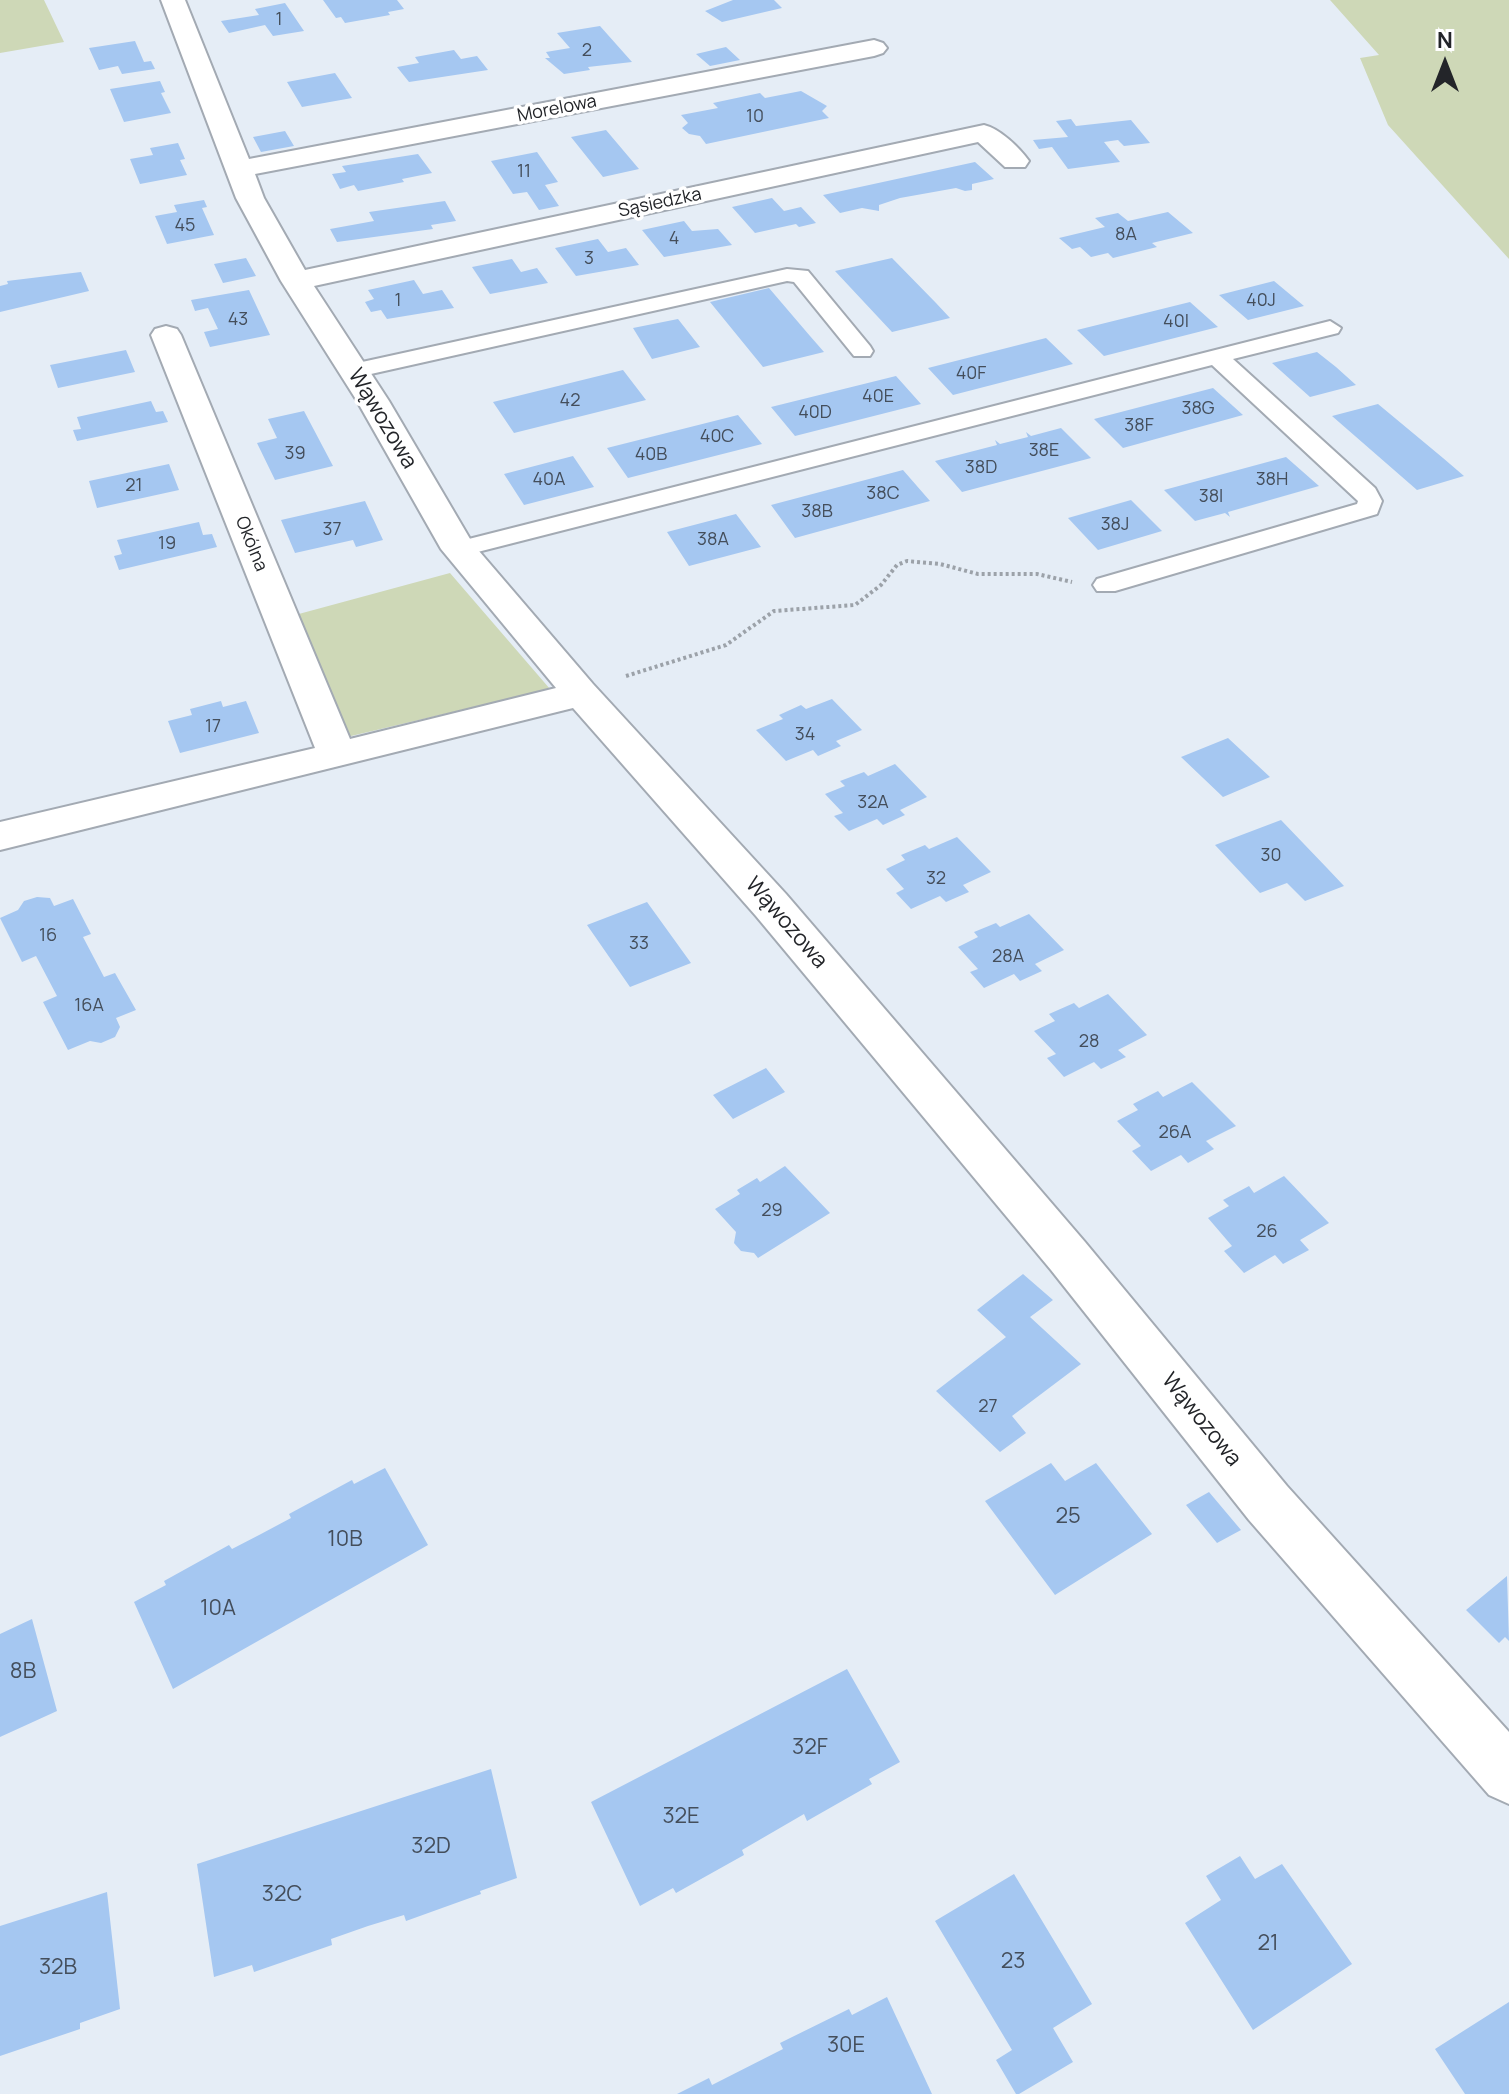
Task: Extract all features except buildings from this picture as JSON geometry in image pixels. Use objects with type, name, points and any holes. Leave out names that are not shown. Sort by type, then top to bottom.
[{"type":"street","name":"Wąwozowa","points":[[183,2],[250,198],[296,281],[458,549],[580,693],[771,905],[1068,1256],[1268,1503],[1509,1775]]},
{"type":"street","name":"Morelowa","points":[[240,169],[874,48]]},
{"type":"street","name":"Sąsiedzka","points":[[296,281],[984,133],[1015,161]]},
{"type":"street","name":"Okólna","points":[[166,335],[336,753]]},
{"type":"street","points":[[0,836],[534,708],[580,693]]},
{"type":"lane","points":[[353,371],[787,275],[800,276],[862,351]]},
{"type":"lane","points":[[458,549],[1330,328]]},
{"type":"lane","points":[[1106,585],[1368,509],[1370,501],[1366,493],[1217,357]]},
{"type":"path","points":[[580,693],[726,645],[774,611],[855,605],[881,585],[897,565],[907,561],[932,562],[978,574],[1037,574],[1087,585],[1106,585]]},
{"type":"green space","points":[[0,0],[44,0],[64,42],[0,53]]},
{"type":"green space","points":[[1330,0],[1509,0],[1509,259],[1388,125],[1360,58],[1379,55]]},
{"type":"green space","points":[[450,573],[550,689],[330,741],[284,618]]}]
